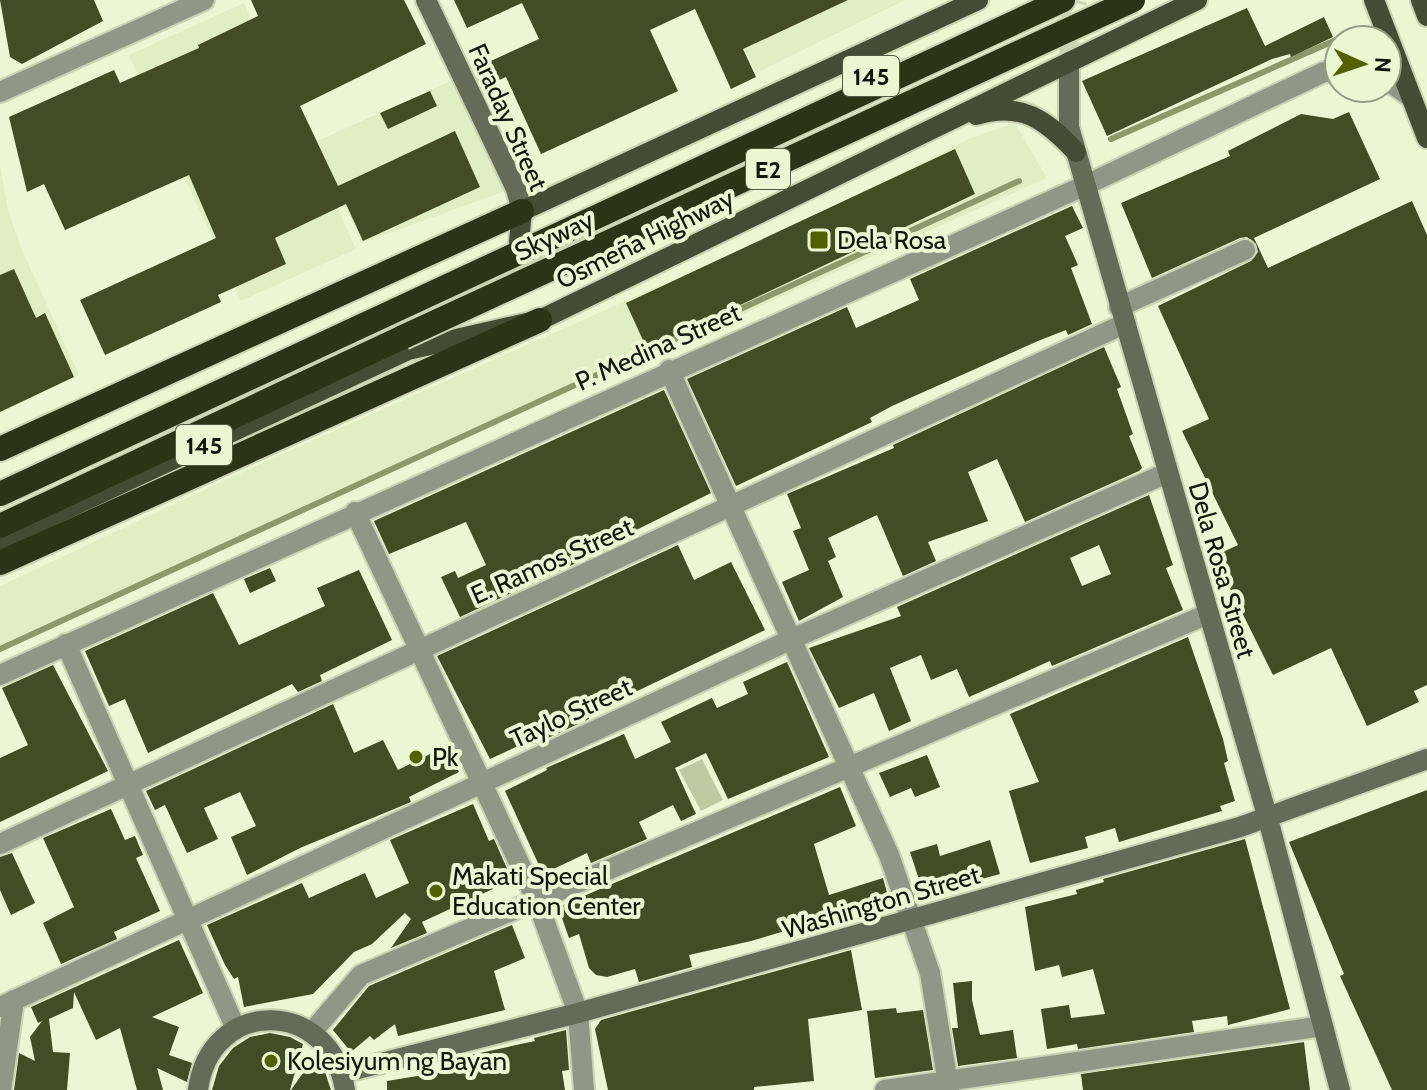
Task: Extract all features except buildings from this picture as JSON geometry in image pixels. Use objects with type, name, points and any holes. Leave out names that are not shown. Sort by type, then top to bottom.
[{"type":"highway","name":"Skyway","points":[[0,494],[1063,0]]},
{"type":"highway","name":"Skyway","points":[[0,526],[1133,0]]},
{"type":"highway","points":[[0,449],[522,211]]},
{"type":"highway","points":[[450,243],[498,236],[519,242]]},
{"type":"highway","points":[[0,563],[294,428],[540,320]]},
{"type":"main road","points":[[519,242],[522,211],[978,0]]},
{"type":"main road","name":"Osmeña Highway","points":[[0,483],[1037,0]]},
{"type":"main road","name":"Osmeña Highway","points":[[408,350],[540,320],[1197,0]]},
{"type":"main road","points":[[1358,0],[1381,24]]},
{"type":"main road","points":[[1374,0],[1382,24]]},
{"type":"main road","points":[[1421,0],[1427,16]]},
{"type":"main road","points":[[1403,82],[1427,138]]},
{"type":"main road","points":[[934,128],[991,110],[1013,111],[1049,124],[1076,152]]},
{"type":"main road","name":"Osmeña Highway","points":[[0,540],[408,350],[572,265],[723,195]]},
{"type":"street","name":"Faraday Street","points":[[426,0],[516,189],[522,211]]},
{"type":"street","points":[[0,92],[195,2]]},
{"type":"street","name":"Dela Rosa Street","points":[[1069,62],[1068,115],[1076,152],[1268,819],[1340,1090]]},
{"type":"street","name":"P. Medina Street","points":[[0,675],[669,370],[1086,185],[1323,72]]},
{"type":"street","points":[[1403,91],[1408,95]]},
{"type":"street","name":"E. Ramos Street","points":[[0,844],[731,509],[1122,316],[1245,250]]},
{"type":"street","points":[[669,370],[851,767],[914,921],[930,973],[949,1085]]},
{"type":"street","points":[[0,437],[102,390]]},
{"type":"street","name":"Taylo Street","points":[[7,1004],[792,639],[1167,473]]},
{"type":"street","points":[[355,512],[480,785],[537,901],[578,1013],[584,1090]]},
{"type":"street","points":[[312,1032],[361,975],[1208,614]]},
{"type":"street","points":[[66,644],[236,1029]]},
{"type":"street","name":"Washington Street","points":[[343,1081],[1268,819],[1427,759]]},
{"type":"street","points":[[1,1090],[7,1004]]},
{"type":"street","points":[[198,1090],[207,1057],[220,1041],[236,1029],[274,1019],[294,1023],[312,1032],[336,1057],[343,1081]]},
{"type":"street","points":[[885,1090],[949,1085],[1323,1026]]},
{"type":"shaded area","points":[[723,0],[905,0],[756,73]]},
{"type":"shaded area","points":[[244,3],[356,249],[241,301],[129,55]]},
{"type":"shaded area","points":[[451,81],[505,191],[362,243],[315,142]]},
{"type":"shaded area","points":[[1015,123],[1047,178],[0,646],[0,586],[247,470],[798,224],[971,138]]},
{"type":"shaded area","points":[[0,165],[8,210],[21,248],[79,375],[0,413]]},
{"type":"shaded area","points":[[702,759],[723,800],[701,811],[679,770]]},
{"type":"waterway","points":[[1111,139],[1323,46]]},
{"type":"waterway","points":[[0,649],[1019,181]]},
{"type":"tunnel","points":[[1069,62],[1070,24],[1077,0]]},
{"type":"place","name":"Dela Rosa","points":[[819,240]]},
{"type":"place","name":"Pk","points":[[416,757]]},
{"type":"place","name":"Makati Special Education Center","points":[[436,891]]},
{"type":"place","name":"Kolesiyum ng Bayan","points":[[271,1061]]}]
